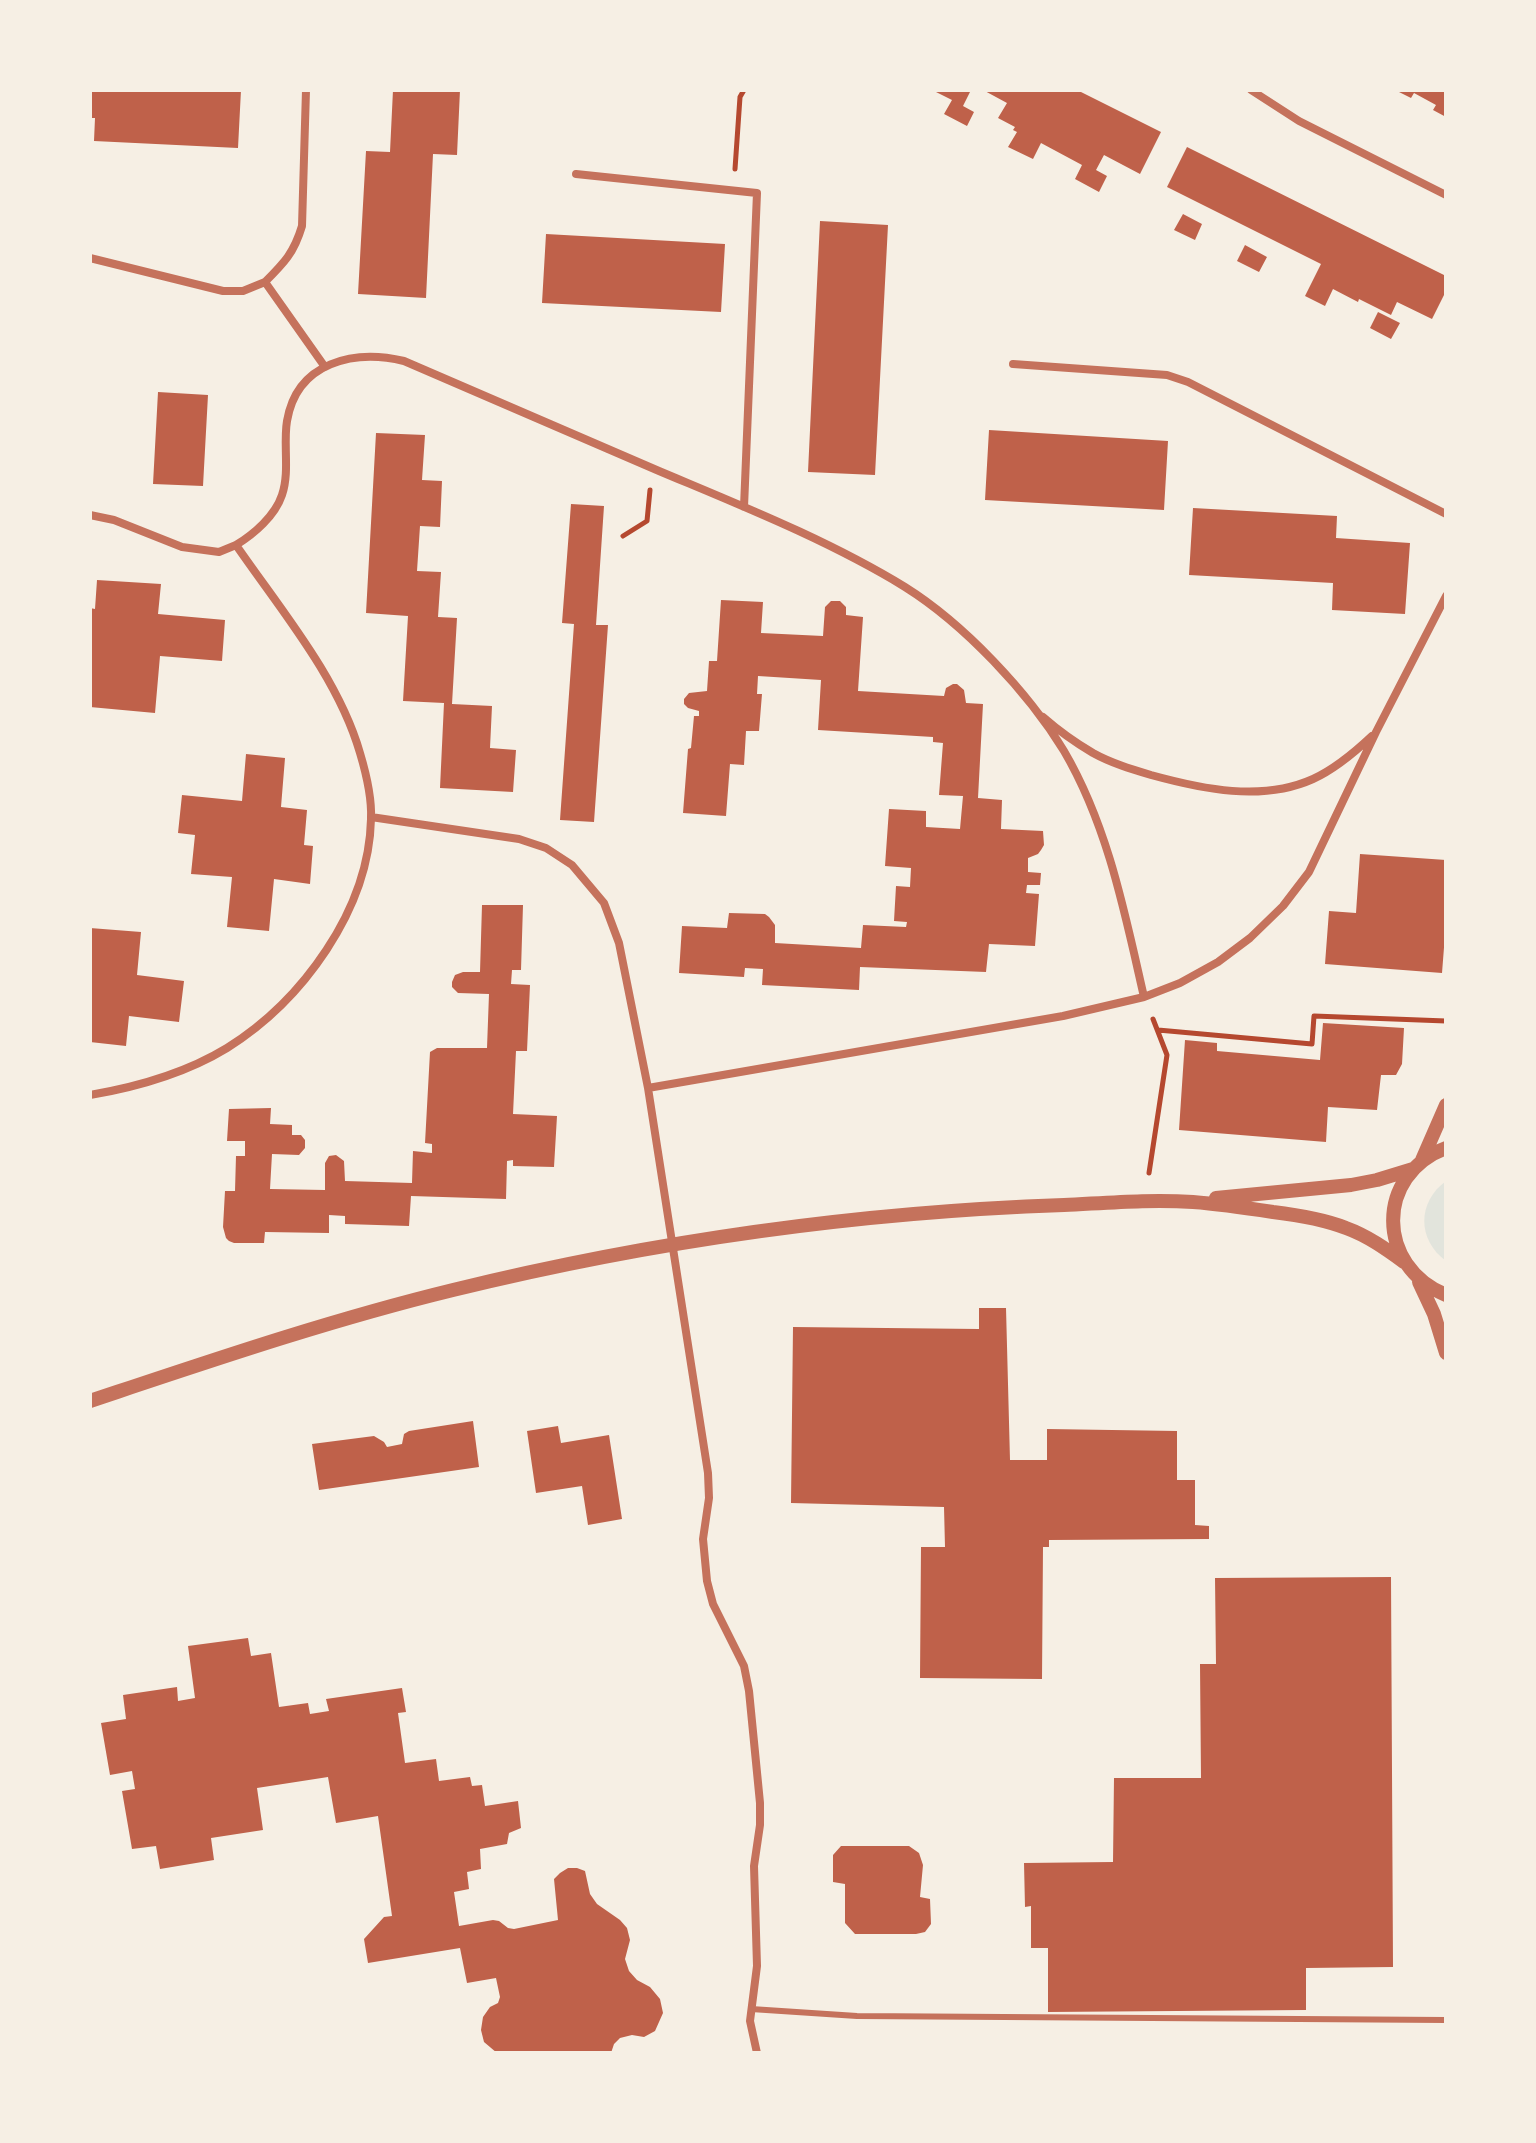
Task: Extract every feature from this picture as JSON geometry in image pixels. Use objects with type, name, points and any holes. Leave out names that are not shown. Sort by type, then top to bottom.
[{"type":"street","points":[[90,258],[223,291],[243,291],[265,282],[287,261],[302,226],[306,90]]},
{"type":"street","points":[[1251,90],[1299,121],[1446,195]]},
{"type":"street","points":[[576,174],[757,193],[744,507]]},
{"type":"street","points":[[265,282],[325,367]]},
{"type":"street","points":[[90,515],[124,524],[182,547],[219,552],[236,545],[268,518],[282,496],[286,423],[291,404],[300,388],[325,367],[345,358],[361,356],[382,356],[404,361],[744,507],[867,565],[908,589],[994,661],[1034,709],[1063,750],[1096,819],[1120,896],[1144,997]]},
{"type":"street","points":[[1013,364],[1167,375],[1188,382],[1446,514]]},
{"type":"street","points":[[90,1095],[154,1081],[189,1067],[225,1049],[273,1015],[329,947],[357,890],[367,854],[371,817],[367,784],[347,716],[326,675],[236,545]]},
{"type":"street","points":[[648,1088],[1063,1016],[1144,997],[1180,983],[1218,962],[1250,938],[1283,906],[1309,872],[1446,596]]},
{"type":"street","points":[[1034,709],[1059,731],[1095,754],[1124,767],[1209,789],[1250,792],[1280,789],[1313,779],[1359,749],[1376,732]]},
{"type":"street","points":[[371,817],[519,839],[546,848],[572,865],[604,903],[619,943],[648,1088],[710,1486],[703,1539],[707,1581],[713,1604],[744,1666],[749,1691],[760,1803],[754,1866],[757,1966],[750,2021],[757,2053]]},
{"type":"street","points":[[1404,1262],[1394,1234],[1393,1214],[1397,1195],[1417,1165],[1446,1105]]},
{"type":"street","points":[[90,1401],[266,1343],[430,1296],[543,1269],[758,1231],[918,1214],[1042,1206],[1190,1202],[1351,1185],[1417,1165],[1446,1148]]},
{"type":"street","points":[[1190,1202],[1270,1211],[1332,1223],[1370,1238],[1404,1262],[1417,1278],[1434,1314],[1446,1353]]},
{"type":"street","points":[[1417,1278],[1446,1295]]},
{"type":"lane","points":[[751,2009],[857,2016],[1446,2020]]},
{"type":"path","points":[[734,190],[740,97],[744,90]]},
{"type":"path","points":[[623,536],[647,521],[652,468]]},
{"type":"path","points":[[1144,997],[1167,1055],[1145,1202]]},
{"type":"path","points":[[1158,1030],[1312,1044],[1314,1016],[1446,1021]]},
{"type":"shaded area","points":[[1446,1181],[1446,1261],[1430,1243],[1424,1221],[1430,1199]]},
{"type":"building","points":[[90,90],[241,90],[238,148],[94,141],[95,118],[90,118]]},
{"type":"building","points":[[393,90],[460,90],[457,155],[433,154],[426,298],[358,294],[366,151],[390,152]]},
{"type":"building","points":[[932,90],[971,90],[963,106],[974,112],[967,126],[944,114],[952,100]]},
{"type":"building","points":[[983,90],[1077,90],[1161,132],[1140,174],[1104,155],[1096,170],[1107,176],[1099,192],[1075,179],[1082,165],[1041,143],[1033,159],[1008,147],[1017,132],[1013,130],[1015,127],[998,118],[1007,103]]},
{"type":"building","points":[[1395,90],[1446,90],[1446,117],[1433,110],[1436,105],[1414,93],[1411,98]]},
{"type":"building","points":[[1187,147],[1446,276],[1446,291],[1432,319],[1397,302],[1391,315],[1333,289],[1325,306],[1305,296],[1321,264],[1167,187]]},
{"type":"building","points":[[1183,214],[1202,224],[1195,240],[1174,230]]},
{"type":"building","points":[[820,221],[888,225],[875,475],[808,472]]},
{"type":"building","points":[[546,234],[725,244],[721,312],[542,303]]},
{"type":"building","points":[[1245,245],[1267,257],[1259,272],[1237,261]]},
{"type":"building","points":[[1378,312],[1400,323],[1391,339],[1370,328]]},
{"type":"building","points":[[158,392],[208,395],[203,486],[153,484]]},
{"type":"building","points":[[989,430],[1168,441],[1164,510],[985,500]]},
{"type":"building","points":[[376,433],[425,435],[422,480],[442,481],[440,527],[420,526],[417,571],[441,572],[438,617],[457,618],[452,704],[492,706],[490,748],[516,750],[513,792],[440,788],[444,703],[403,701],[408,616],[366,613]]},
{"type":"building","points":[[571,504],[604,506],[596,625],[608,625],[594,822],[560,820],[574,624],[562,623]]},
{"type":"building","points":[[1193,508],[1337,516],[1336,538],[1410,543],[1405,614],[1332,610],[1333,583],[1189,575]]},
{"type":"building","points":[[97,580],[161,584],[158,614],[225,620],[222,661],[160,656],[155,713],[90,707],[90,608],[95,609]]},
{"type":"building","points":[[721,600],[763,602],[761,633],[823,636],[825,607],[831,601],[840,601],[846,607],[846,615],[863,617],[858,691],[944,696],[946,688],[957,684],[964,690],[966,703],[983,704],[978,798],[1002,800],[1001,829],[1043,831],[1044,845],[1038,854],[1028,858],[1028,872],[1041,873],[1040,885],[1027,885],[1026,893],[1039,894],[1035,946],[989,944],[986,972],[860,967],[859,990],[762,985],[763,969],[745,968],[744,977],[679,973],[682,926],[727,928],[729,913],[765,914],[775,925],[775,943],[861,948],[863,925],[906,927],[907,922],[894,921],[896,886],[910,887],[911,868],[885,866],[889,809],[926,811],[926,827],[960,829],[963,796],[939,795],[943,743],[933,742],[933,737],[818,730],[821,680],[758,676],[757,694],[762,694],[759,731],[746,731],[744,765],[730,764],[726,816],[683,813],[688,749],[691,748],[694,716],[699,716],[699,711],[684,704],[684,699],[689,693],[707,691],[709,661],[717,661]]},
{"type":"building","points":[[246,754],[285,758],[281,807],[307,810],[304,845],[313,846],[310,884],[274,879],[269,931],[227,927],[232,877],[191,874],[195,835],[178,833],[182,795],[242,801]]},
{"type":"building","points":[[1360,854],[1446,860],[1442,973],[1325,964],[1329,911],[1356,913]]},
{"type":"building","points":[[482,905],[523,905],[521,970],[512,970],[511,984],[530,985],[527,1051],[516,1051],[513,1114],[557,1116],[554,1167],[513,1166],[513,1160],[507,1161],[506,1199],[411,1196],[409,1226],[345,1224],[345,1216],[329,1215],[329,1233],[265,1232],[264,1243],[229,1241],[223,1227],[225,1191],[235,1191],[236,1156],[245,1156],[245,1141],[227,1141],[229,1109],[271,1108],[270,1124],[292,1125],[292,1135],[301,1135],[305,1140],[305,1148],[299,1155],[272,1154],[270,1189],[325,1190],[325,1163],[329,1156],[336,1155],[344,1161],[345,1181],[412,1183],[413,1151],[432,1153],[432,1144],[425,1143],[430,1052],[437,1048],[487,1048],[489,994],[458,993],[452,987],[455,975],[480,972]]},
{"type":"building","points":[[90,928],[141,932],[137,975],[184,981],[179,1022],[129,1016],[126,1046],[90,1042]]},
{"type":"building","points":[[1323,1023],[1404,1028],[1402,1064],[1396,1075],[1381,1075],[1377,1110],[1328,1107],[1326,1142],[1179,1130],[1185,1040],[1217,1043],[1217,1051],[1320,1060]]},
{"type":"building","points":[[979,1308],[1006,1308],[1010,1460],[1047,1460],[1047,1429],[1177,1431],[1177,1480],[1195,1480],[1195,1525],[1209,1526],[1209,1539],[1049,1540],[1049,1547],[1043,1547],[1042,1679],[920,1678],[921,1547],[945,1547],[944,1507],[791,1503],[793,1327],[979,1329]]},
{"type":"building","points":[[473,1421],[479,1467],[319,1490],[312,1444],[374,1436],[387,1447],[402,1444],[404,1434],[409,1431]]},
{"type":"building","points":[[558,1426],[561,1443],[609,1435],[622,1519],[588,1525],[582,1486],[536,1493],[527,1431]]},
{"type":"building","points":[[1391,1577],[1393,1967],[1306,1968],[1306,2010],[1048,2012],[1048,1948],[1031,1948],[1031,1906],[1025,1907],[1024,1863],[1113,1862],[1114,1778],[1201,1778],[1200,1664],[1216,1664],[1215,1578]]},
{"type":"building","points":[[248,1638],[251,1656],[271,1653],[279,1707],[308,1703],[310,1714],[329,1711],[326,1699],[402,1688],[406,1712],[398,1713],[405,1763],[436,1759],[439,1781],[470,1777],[472,1786],[482,1785],[485,1806],[518,1801],[521,1828],[509,1833],[507,1844],[480,1849],[481,1869],[467,1872],[469,1889],[454,1892],[459,1926],[493,1920],[514,1929],[558,1920],[554,1879],[568,1868],[585,1871],[590,1894],[597,1904],[627,1928],[630,1940],[625,1959],[629,1971],[660,1999],[663,2013],[655,2031],[644,2037],[632,2035],[620,2038],[611,2053],[497,2053],[484,2042],[481,2030],[483,2017],[500,1997],[496,1978],[467,1983],[460,1948],[368,1963],[364,1939],[384,1917],[392,1916],[378,1816],[336,1823],[328,1777],[257,1788],[263,1830],[211,1838],[214,1860],[160,1869],[156,1846],[132,1849],[122,1791],[135,1789],[132,1771],[110,1775],[101,1723],[126,1719],[123,1695],[177,1687],[178,1701],[195,1698],[188,1646]]},
{"type":"building","points":[[841,1846],[909,1846],[919,1853],[923,1865],[920,1897],[930,1899],[931,1924],[925,1932],[855,1934],[845,1923],[845,1884],[833,1882],[833,1855]]}]
